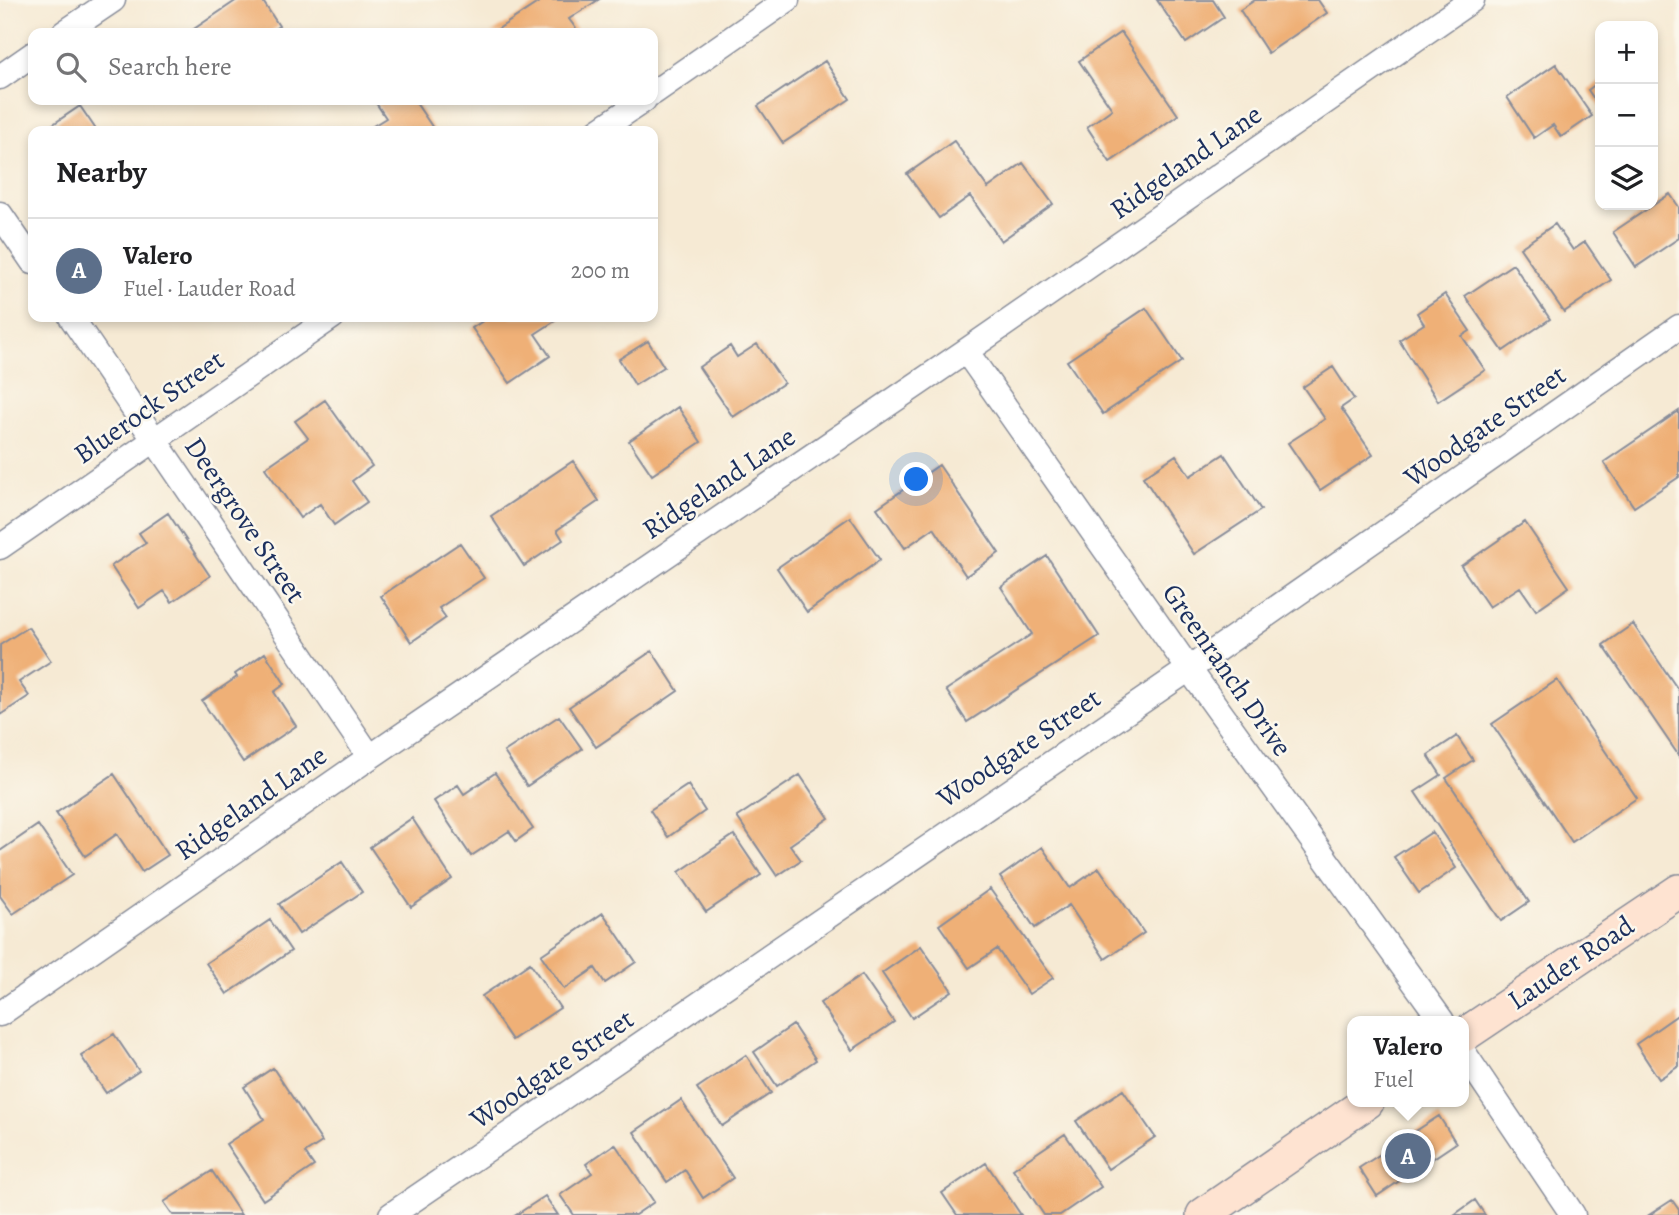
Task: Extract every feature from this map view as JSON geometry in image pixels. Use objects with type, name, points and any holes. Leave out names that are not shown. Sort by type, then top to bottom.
[{"type":"main road","name":"Lauder Road","points":[[1469,1032],[1679,891]]},
{"type":"main road","points":[[1203,1215],[1360,1107]]},
{"type":"street","points":[[71,28],[113,0]]},
{"type":"street","points":[[658,90],[787,0]]},
{"type":"street","name":"Ridgeland Lane","points":[[0,1014],[1472,0]]},
{"type":"street","points":[[0,77],[28,57]]},
{"type":"street","points":[[605,126],[637,105]]},
{"type":"street","points":[[0,214],[28,255]]},
{"type":"street","name":"Deergrove Street","points":[[74,322],[370,757]]},
{"type":"street","name":"Bluerock Street","points":[[0,547],[325,322]]},
{"type":"street","name":"Woodgate Street","points":[[391,1215],[1189,669],[1679,327]]},
{"type":"street","name":"Greenranch Drive","points":[[966,351],[1189,669],[1438,1016]]},
{"type":"street","points":[[1469,1060],[1573,1215]]},
{"type":"building","points":[[237,0],[262,0],[279,26],[276,28],[195,28]]},
{"type":"building","points":[[542,0],[598,0],[569,19],[576,28],[500,28]]},
{"type":"building","points":[[1157,0],[1213,0],[1224,17],[1186,43]]},
{"type":"building","points":[[1255,0],[1318,0],[1327,13],[1268,53],[1240,10]]},
{"type":"building","points":[[1121,32],[1178,115],[1110,162],[1087,127],[1112,109],[1079,61]]},
{"type":"building","points":[[825,61],[850,99],[783,143],[758,106]]},
{"type":"building","points":[[1556,64],[1592,116],[1561,137],[1553,125],[1534,138],[1507,97]]},
{"type":"building","points":[[1595,85],[1595,100],[1588,90]]},
{"type":"building","points":[[377,105],[417,105],[432,126],[373,126],[386,118]]},
{"type":"building","points":[[80,106],[94,126],[50,126]]},
{"type":"building","points":[[954,141],[988,188],[1023,163],[1053,204],[1001,241],[970,196],[939,218],[907,174]]},
{"type":"building","points":[[1670,194],[1679,207],[1679,238],[1636,267],[1613,232],[1646,210],[1658,210],[1658,202]]},
{"type":"building","points":[[1555,224],[1573,250],[1585,242],[1611,280],[1564,312],[1520,248]]},
{"type":"building","points":[[1513,264],[1550,319],[1503,351],[1465,296]]},
{"type":"building","points":[[1445,294],[1470,331],[1462,336],[1485,370],[1438,401],[1399,340],[1424,324],[1417,313]]},
{"type":"building","points":[[1146,308],[1182,361],[1103,414],[1067,361]]},
{"type":"building","points":[[481,322],[553,322],[535,334],[550,356],[510,383],[472,328]]},
{"type":"building","points":[[648,341],[664,367],[635,385],[619,359]]},
{"type":"building","points":[[757,344],[784,383],[733,417],[699,367],[730,346],[737,357]]},
{"type":"building","points":[[1333,367],[1354,399],[1341,408],[1373,455],[1320,490],[1288,443],[1325,419],[1303,387]]},
{"type":"building","points":[[325,400],[372,466],[352,481],[367,502],[334,525],[320,504],[300,518],[265,468],[308,438],[295,421]]},
{"type":"building","points":[[678,407],[701,442],[652,475],[629,441]]},
{"type":"building","points":[[1679,411],[1679,477],[1634,507],[1604,462]]},
{"type":"building","points":[[1224,454],[1261,510],[1194,554],[1143,477],[1176,455],[1190,476]]},
{"type":"building","points":[[573,461],[599,501],[557,530],[563,540],[524,566],[491,516]]},
{"type":"building","points":[[939,465],[999,553],[966,576],[934,528],[905,548],[877,508]]},
{"type":"building","points":[[168,513],[210,576],[172,602],[164,591],[139,608],[111,566],[146,543],[139,533]]},
{"type":"building","points":[[850,517],[880,560],[807,612],[777,568]]},
{"type":"building","points":[[1525,522],[1569,587],[1536,610],[1520,587],[1489,607],[1461,566]]},
{"type":"building","points":[[460,543],[484,578],[439,608],[446,618],[411,642],[381,596]]},
{"type":"building","points":[[1047,556],[1099,636],[967,722],[946,690],[1032,634],[1001,587]]},
{"type":"building","points":[[1633,624],[1679,691],[1679,756],[1603,645]]},
{"type":"building","points":[[28,627],[51,661],[19,682],[29,696],[0,715],[0,645]]},
{"type":"building","points":[[652,651],[678,691],[596,747],[569,707]]},
{"type":"building","points":[[265,653],[285,684],[274,692],[296,726],[243,762],[202,701],[237,677],[235,674]]},
{"type":"building","points":[[1557,680],[1637,798],[1572,842],[1492,724]]},
{"type":"building","points":[[559,716],[582,749],[527,786],[504,752]]},
{"type":"building","points":[[1457,736],[1473,760],[1446,778],[1529,902],[1501,921],[1415,792],[1441,775],[1428,755]]},
{"type":"building","points":[[495,773],[533,829],[516,841],[509,831],[471,856],[434,801],[458,785],[464,794]]},
{"type":"building","points":[[114,774],[168,855],[142,872],[117,834],[85,856],[56,813]]},
{"type":"building","points":[[800,775],[829,818],[790,845],[801,860],[777,876],[737,817]]},
{"type":"building","points":[[688,785],[705,811],[668,837],[650,810]]},
{"type":"building","points":[[412,818],[452,879],[411,907],[370,847]]},
{"type":"building","points":[[38,825],[72,875],[13,914],[0,896],[0,851]]},
{"type":"building","points":[[1432,832],[1456,868],[1419,893],[1394,857]]},
{"type":"building","points":[[734,835],[761,875],[706,912],[679,872]]},
{"type":"building","points":[[1042,847],[1070,888],[1099,868],[1144,933],[1105,959],[1069,905],[1035,928],[1000,877]]},
{"type":"building","points":[[342,862],[362,892],[299,934],[279,904]]},
{"type":"building","points":[[990,889],[1053,978],[1029,994],[997,949],[969,968],[939,925]]},
{"type":"building","points":[[603,913],[636,962],[605,983],[595,968],[564,989],[541,955]]},
{"type":"building","points":[[270,920],[291,951],[227,994],[206,963]]},
{"type":"building","points":[[921,946],[952,991],[912,1018],[882,973]]},
{"type":"building","points":[[530,963],[560,1008],[512,1040],[482,996]]},
{"type":"building","points":[[862,975],[894,1022],[852,1050],[820,1003]]},
{"type":"building","points":[[1679,1014],[1679,1066],[1659,1079],[1636,1044]]},
{"type":"building","points":[[793,1025],[816,1060],[777,1086],[754,1052]]},
{"type":"building","points":[[114,1034],[139,1071],[106,1093],[81,1056]]},
{"type":"building","points":[[746,1055],[771,1093],[722,1126],[697,1088]]},
{"type":"building","points":[[273,1068],[322,1142],[305,1153],[314,1166],[263,1200],[226,1144],[264,1119],[244,1087]]},
{"type":"building","points":[[1123,1090],[1155,1137],[1108,1169],[1076,1121]]},
{"type":"building","points":[[681,1100],[733,1178],[703,1198],[685,1170],[667,1182],[634,1132]]},
{"type":"building","points":[[1439,1116],[1456,1143],[1377,1196],[1359,1168]]},
{"type":"building","points":[[1065,1134],[1101,1187],[1060,1215],[1044,1215],[1013,1169]]},
{"type":"building","points":[[615,1144],[654,1202],[635,1215],[574,1215],[560,1195],[592,1173],[586,1164]]},
{"type":"building","points":[[986,1163],[1021,1215],[957,1215],[942,1193]]},
{"type":"building","points":[[212,1171],[241,1215],[173,1215],[164,1202]]},
{"type":"building","points":[[545,1196],[558,1215],[516,1215]]},
{"type":"building","points":[[1475,1200],[1485,1215],[1454,1215]]},
{"type":"building","points":[[1672,1200],[1679,1210],[1679,1215],[1649,1215]]},
{"type":"place","name":"Valero","points":[[1408,1156]]}]
